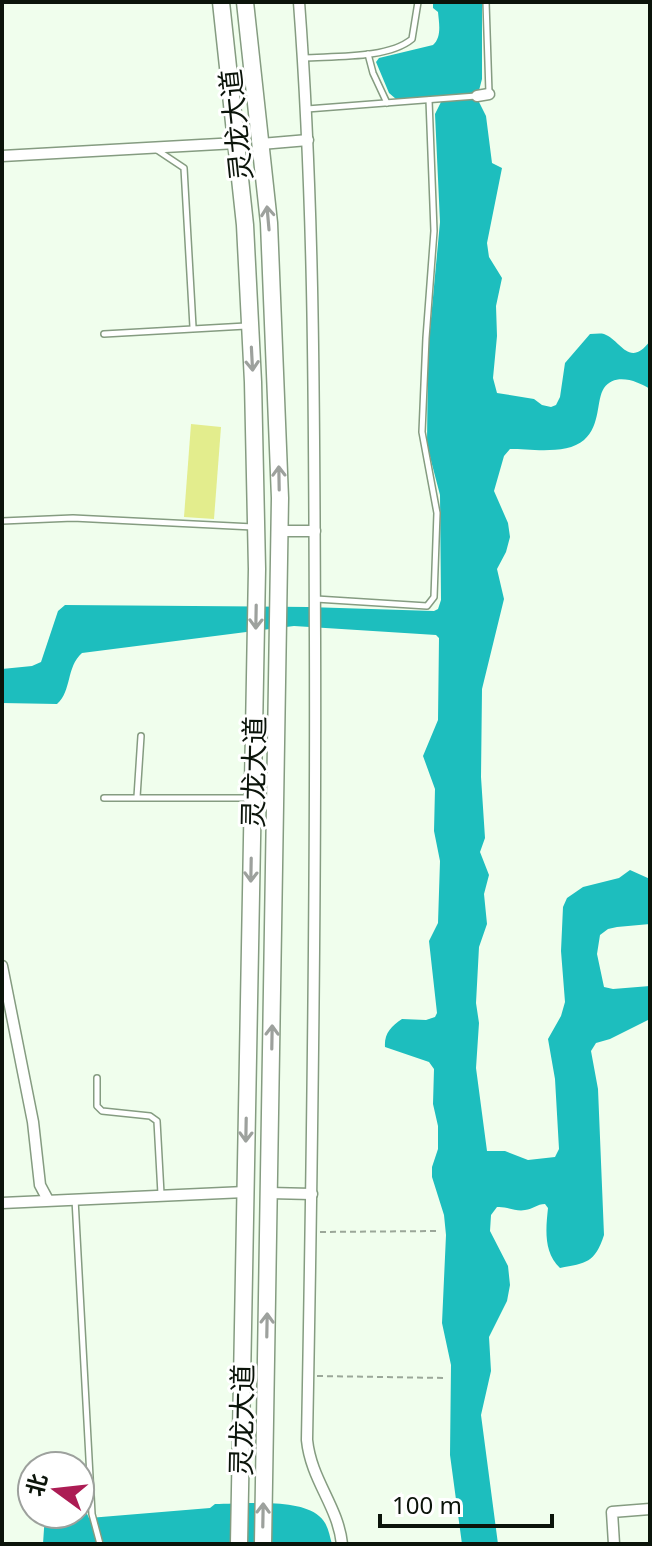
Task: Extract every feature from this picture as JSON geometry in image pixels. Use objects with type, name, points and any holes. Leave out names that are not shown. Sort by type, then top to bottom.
[{"type":"main road","name":"灵龙大道","points":[[221,2],[237,143],[251,326],[256,527],[239,1544]]},
{"type":"main road","name":"灵龙大道","points":[[245,2],[261,144],[275,334],[280,531],[263,1544]]},
{"type":"street","points":[[299,2],[308,140],[315,531],[316,983],[307,1440],[310,1464],[335,1515],[342,1544]]},
{"type":"street","points":[[261,144],[308,140]]},
{"type":"street","points":[[2,156],[237,143]]},
{"type":"street","points":[[280,531],[315,531]]},
{"type":"street","points":[[2,966],[33,1122],[40,1185],[48,1200]]},
{"type":"street","points":[[2,1203],[245,1192]]},
{"type":"street","points":[[269,1193],[312,1194]]},
{"type":"street","points":[[614,1544],[612,1512],[650,1509]]},
{"type":"lane","points":[[303,58],[368,54],[406,45],[412,39],[418,2]]},
{"type":"lane","points":[[306,109],[483,95],[486,2]]},
{"type":"lane","points":[[368,54],[387,103]]},
{"type":"lane","points":[[315,602],[427,606],[434,597],[437,513],[422,432],[434,231],[429,100]]},
{"type":"lane","points":[[153,148],[184,168],[193,327]]},
{"type":"lane","points":[[104,334],[251,326]]},
{"type":"lane","points":[[2,521],[73,518],[256,527]]},
{"type":"lane","points":[[137,797],[141,736]]},
{"type":"lane","points":[[104,798],[252,798]]},
{"type":"lane","points":[[97,1078],[97,1106],[102,1111],[150,1116],[157,1121],[161,1194]]},
{"type":"lane","points":[[75,1198],[92,1514],[100,1544]]},
{"type":"path","points":[[311,1232],[440,1231]]},
{"type":"path","points":[[308,1376],[446,1378]]},
{"type":"water","points":[[433,2],[482,2],[482,79],[477,98],[486,116],[492,163],[502,168],[487,243],[489,257],[502,278],[496,306],[493,378],[497,393],[534,399],[551,407],[560,397],[565,363],[590,334],[604,334],[631,353],[643,349],[650,341],[650,389],[627,380],[609,383],[602,393],[593,427],[584,440],[568,448],[510,449],[504,456],[494,491],[508,523],[510,537],[497,569],[504,599],[482,689],[481,777],[485,838],[480,852],[489,875],[484,894],[487,924],[479,947],[476,1068],[487,1151],[505,1151],[528,1160],[555,1157],[559,1149],[555,1079],[548,1039],[565,1002],[561,951],[563,907],[567,898],[583,887],[619,878],[630,870],[650,879],[650,924],[608,929],[600,935],[597,954],[604,987],[650,986],[650,1019],[596,1043],[591,1051],[598,1089],[604,1235],[601,1244],[588,1260],[560,1268],[548,1247],[548,1208],[545,1204],[522,1210],[497,1207],[491,1215],[490,1231],[508,1266],[510,1285],[507,1301],[489,1337],[491,1371],[481,1415],[498,1544],[462,1544],[450,1455],[451,1365],[442,1323],[446,1235],[444,1215],[432,1177],[438,1149],[438,1126],[433,1104],[434,1069],[429,1062],[385,1047],[389,1031],[402,1019],[426,1020],[437,1013],[429,941],[438,923],[440,861],[434,831],[435,789],[423,756],[438,720],[439,638],[436,635],[294,626],[82,653],[73,665],[65,693],[57,704],[2,703],[2,669],[41,662],[58,611],[65,605],[438,609],[441,600],[440,495],[427,445],[428,351],[440,222],[435,114],[441,102],[440,96],[396,99],[389,93],[376,62],[379,58],[433,45],[439,30],[438,12],[433,8]]},
{"type":"water","points":[[270,1503],[310,1510],[322,1519],[332,1544],[43,1544],[44,1530],[96,1530],[96,1517],[210,1508],[215,1504]]},
{"type":"building","points":[[191,424],[221,427],[214,519],[184,517]]}]
